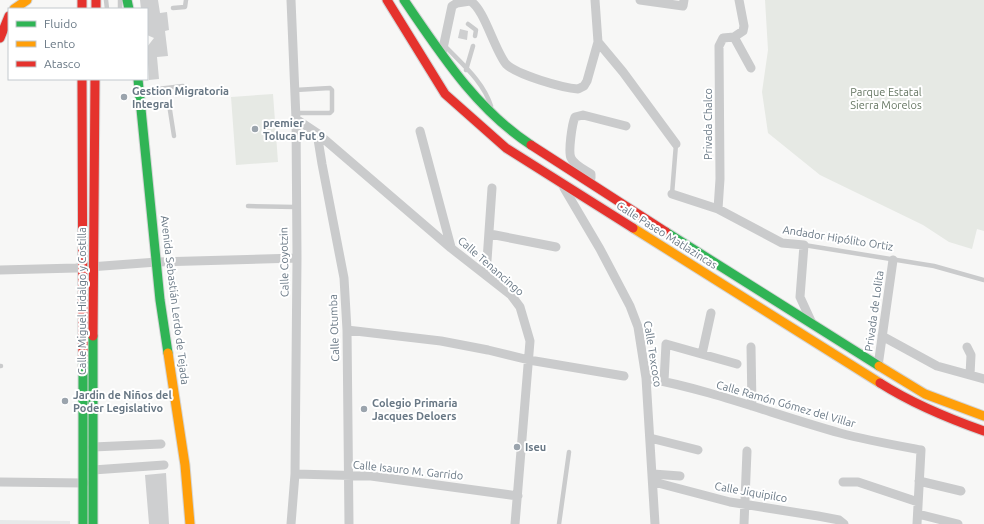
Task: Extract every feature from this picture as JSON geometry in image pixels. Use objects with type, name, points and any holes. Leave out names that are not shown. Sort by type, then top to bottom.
[{"type":"main road","points":[[15,8],[27,0]]},
{"type":"main road","name":"Calle Paseo Matlazincas","points":[[387,0],[448,92],[506,148],[901,396],[934,413],[984,430]]},
{"type":"main road","name":"Calle Paseo Matlazincas","points":[[404,0],[443,49],[457,81],[496,120],[590,184],[878,366],[925,394],[984,416]]},
{"type":"main road","points":[[0,38],[8,18]]},
{"type":"main road","name":"Calle Miguel Hidalgo y Costilla","points":[[82,80],[83,524]]},
{"type":"main road","name":"Calle Miguel Hidalgo y Costilla","points":[[93,524],[95,80]]},
{"type":"main road","name":"Avenida Sebastián Lerdo de Tejada","points":[[138,80],[160,300],[185,465],[190,524]]},
{"type":"street","name":"Calle Coyotzin","points":[[291,0],[296,116],[295,207],[297,258],[295,474],[291,524]]},
{"type":"street","points":[[443,49],[452,6],[457,3],[470,1],[477,6],[497,50],[510,68],[520,73],[578,89],[584,86],[587,81],[598,42],[595,0]]},
{"type":"street","points":[[640,0],[683,6],[684,0]]},
{"type":"street","points":[[740,0],[744,26],[738,35],[751,68]]},
{"type":"street","name":"Privada Chalco","points":[[718,209],[720,180],[719,46],[721,40],[725,37],[738,35]]},
{"type":"street","points":[[598,42],[628,77],[673,136],[676,144]]},
{"type":"street","points":[[590,184],[591,174],[574,162],[570,156],[573,123],[575,117],[583,115],[626,126]]},
{"type":"street","name":"Calle Tenancingo","points":[[296,116],[452,248],[511,295],[520,307],[530,341],[515,524]]},
{"type":"street","points":[[420,131],[452,248]]},
{"type":"street","name":"Calle Otumba","points":[[317,133],[344,278],[347,330],[349,524]]},
{"type":"street","name":"Calle Texcoco","points":[[561,183],[600,249],[632,311],[638,326],[646,378],[654,478],[655,524]]},
{"type":"street","points":[[486,276],[492,188]]},
{"type":"street","name":"Andador Hipólito Ortiz","points":[[672,194],[718,209],[769,237],[790,245],[804,245]]},
{"type":"street","points":[[490,234],[556,247]]},
{"type":"street","points":[[804,245],[800,297],[801,304],[813,326]]},
{"type":"street","points":[[0,270],[82,268],[157,262],[297,258]]},
{"type":"street","name":"Privada de Lolita","points":[[878,366],[894,260]]},
{"type":"street","points":[[702,354],[711,312]]},
{"type":"street","points":[[347,330],[441,341],[529,360],[624,376]]},
{"type":"street","points":[[882,336],[931,364],[984,379]]},
{"type":"street","points":[[664,381],[666,344],[737,364]]},
{"type":"street","points":[[751,347],[752,406]]},
{"type":"street","points":[[967,347],[971,354],[970,375]]},
{"type":"street","name":"Calle Ramón Gómez del Villar","points":[[646,378],[664,381],[840,433],[921,450],[919,481]]},
{"type":"street","points":[[650,438],[698,450]]},
{"type":"street","points":[[93,447],[161,444]]},
{"type":"street","points":[[744,524],[746,505],[747,451]]},
{"type":"street","points":[[93,470],[164,465]]},
{"type":"street","name":"Calle Isauro M. Garrido","points":[[295,474],[371,476],[426,482],[518,496]]},
{"type":"street","points":[[654,478],[680,476]]},
{"type":"street","name":"Calle Jiquipilco","points":[[654,478],[746,505],[839,520],[844,524]]},
{"type":"street","points":[[958,524],[918,519],[919,481],[961,491]]},
{"type":"street","points":[[0,482],[84,483]]},
{"type":"street","points":[[843,482],[858,482],[918,502]]},
{"type":"lane","points":[[173,8],[185,7],[186,0]]},
{"type":"lane","points":[[468,24],[476,30],[475,36]]},
{"type":"lane","points":[[457,81],[467,68],[473,46]]},
{"type":"lane","points":[[443,49],[467,68],[483,88],[496,120]]},
{"type":"lane","points":[[139,91],[183,86]]},
{"type":"lane","points":[[294,90],[330,88],[332,90],[332,111],[330,113],[296,116]]},
{"type":"lane","points":[[141,106],[166,103],[169,104],[174,136]]},
{"type":"lane","points":[[672,194],[676,144]]},
{"type":"lane","points":[[248,206],[295,207]]},
{"type":"lane","name":"Andador Hipólito Ortiz","points":[[804,245],[934,266],[984,280]]},
{"type":"lane","points":[[559,524],[569,452]]},
{"type":"shaded area","points":[[0,520],[70,521],[70,524],[0,524]]},
{"type":"green space","name":"Parque Estatal Sierra Morelos","points":[[765,0],[984,0],[984,231],[977,229],[972,249],[949,242],[923,225],[820,175],[768,133],[762,92],[768,50]]},
{"type":"green space","name":"premier Toluca Fut 9","points":[[273,94],[278,162],[236,165],[231,97]]},
{"type":"building","points":[[140,0],[158,0],[160,13],[167,12],[169,30],[165,31],[168,56],[157,57],[159,79],[149,80],[148,46],[154,38],[148,35],[148,8],[141,8]]},
{"type":"building","points":[[460,29],[468,31],[467,40],[458,38]]},
{"type":"building","points":[[166,473],[169,524],[149,524],[145,475]]},
{"type":"traffic: fast","points":[[127,0],[129,8]]},
{"type":"traffic: fast","points":[[404,0],[446,60],[476,98],[511,131],[531,145]]},
{"type":"traffic: fast","points":[[138,80],[160,300],[168,353]]},
{"type":"traffic: fast","points":[[666,232],[879,366]]},
{"type":"traffic: fast","points":[[93,336],[93,524]]},
{"type":"traffic: fast","points":[[83,360],[83,524]]},
{"type":"traffic: slow","points":[[15,8],[27,0]]},
{"type":"traffic: slow","points":[[633,228],[880,383]]},
{"type":"traffic: slow","points":[[168,353],[185,465],[190,524]]},
{"type":"traffic: slow","points":[[879,366],[925,394],[984,416]]},
{"type":"traffic: jam","points":[[82,0],[82,8]]},
{"type":"traffic: jam","points":[[96,0],[96,8]]},
{"type":"traffic: jam","points":[[387,0],[445,94],[506,148],[633,228]]},
{"type":"traffic: jam","points":[[0,38],[8,18]]},
{"type":"traffic: jam","points":[[82,80],[83,360]]},
{"type":"traffic: jam","points":[[93,336],[95,80]]},
{"type":"traffic: jam","points":[[531,145],[666,232]]},
{"type":"traffic: jam","points":[[880,383],[905,398],[930,410],[984,431]]},
{"type":"place","name":"Gestion Migratoria Integral","points":[[124,97]]},
{"type":"place","name":"premier Toluca Fut 9","points":[[255,129]]},
{"type":"place","name":"Jardin de Niños del Poder Legislativo","points":[[65,401]]},
{"type":"place","name":"Colegio Primaria Jacques Deloers","points":[[364,409]]},
{"type":"place","name":"Iseu","points":[[517,447]]}]
